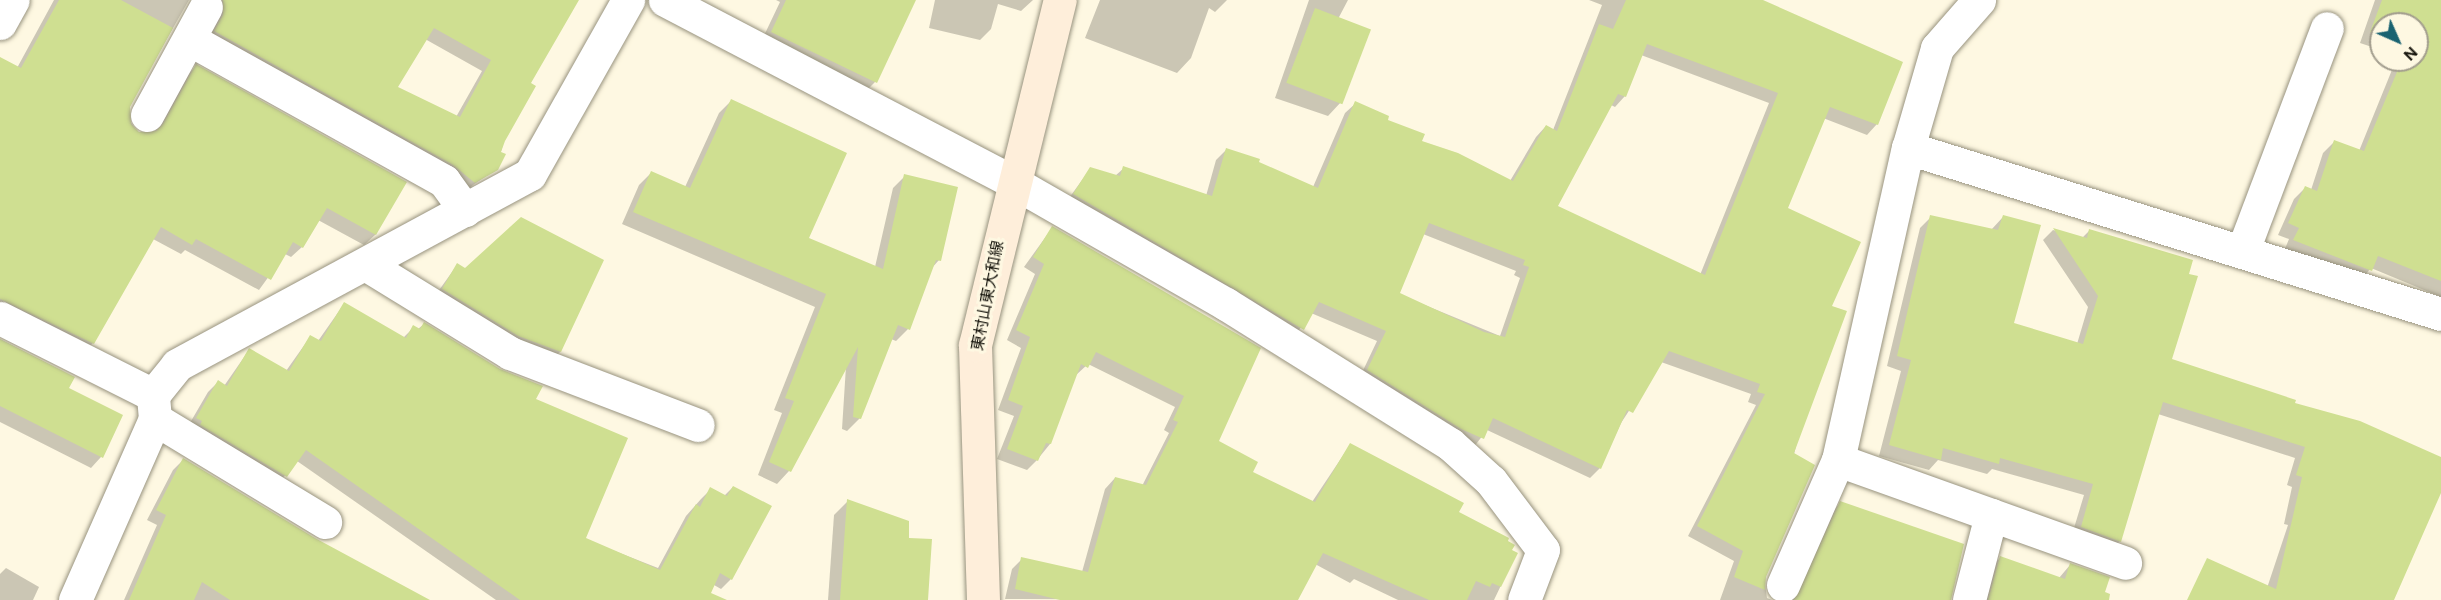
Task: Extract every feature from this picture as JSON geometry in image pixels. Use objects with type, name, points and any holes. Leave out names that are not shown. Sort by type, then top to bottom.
[{"type":"main road","name":"東村山東大和線","points":[[983,600],[975,345],[1012,182],[1060,0]]},
{"type":"street","points":[[0,23],[13,0]]},
{"type":"street","points":[[75,600],[154,407],[177,365],[367,265],[530,174],[628,0]]},
{"type":"street","points":[[666,0],[1012,182],[1226,304],[1450,444],[1491,481],[1543,550],[1524,600]]},
{"type":"street","points":[[1784,585],[1838,460],[1908,148],[1937,48],[1979,0]]},
{"type":"street","points":[[147,114],[206,7]]},
{"type":"street","points":[[2243,250],[2327,28]]},
{"type":"street","points":[[189,39],[444,181],[465,210]]},
{"type":"street","points":[[1908,148],[2243,250],[2441,314]]},
{"type":"street","points":[[367,265],[510,353],[698,425]]},
{"type":"street","points":[[0,318],[154,407],[325,522]]},
{"type":"street","points":[[1838,460],[2125,563]]},
{"type":"street","points":[[1969,600],[1991,515]]},
{"type":"building","points":[[59,0],[121,0],[173,28],[130,107],[131,124],[139,132],[156,131],[163,124],[196,64],[407,182],[376,235],[327,208],[303,248],[293,242],[271,280],[196,239],[192,245],[161,227],[94,344],[0,299],[0,57],[21,68]]},
{"type":"building","points":[[223,0],[579,0],[531,83],[536,86],[505,141],[501,152],[506,154],[498,170],[475,183],[453,165],[214,31],[223,15]],"holes":[[[434,28],[491,60],[460,117],[398,87]]]},
{"type":"building","points":[[786,0],[916,0],[877,83],[771,32]]},
{"type":"building","points":[[1626,0],[1763,0],[1903,62],[1878,125],[1830,107],[1788,208],[1861,242],[1832,306],[1847,311],[1794,453],[1815,465],[1766,577],[1765,590],[1734,577],[1743,551],[1697,526],[1765,394],[1757,392],[1760,384],[1669,351],[1633,413],[1627,410],[1601,469],[1493,418],[1484,439],[1461,429],[1367,370],[1386,331],[1319,302],[1304,330],[1073,194],[1090,167],[1120,176],[1123,166],[1212,196],[1226,148],[1260,159],[1259,162],[1318,188],[1355,101],[1389,116],[1388,120],[1425,134],[1422,141],[1458,153],[1513,181],[1546,125],[1557,131],[1599,24],[1613,29]],"holes":[[[1647,44],[1778,93],[1705,275],[1558,206],[1618,94],[1626,97]],[[1429,223],[1525,260],[1523,265],[1529,267],[1505,337],[1484,332],[1400,293]]]},
{"type":"building","points":[[2382,0],[2441,0],[2441,281],[2378,256],[2372,271],[2293,240],[2299,228],[2288,223],[2305,186],[2317,191],[2334,140],[2364,151],[2397,72],[2429,72],[2429,12],[2378,12]]},
{"type":"building","points":[[1315,8],[1371,30],[1342,104],[1286,83]]},
{"type":"building","points":[[731,99],[847,153],[809,238],[883,269],[904,174],[958,187],[941,261],[936,260],[910,330],[898,325],[861,419],[853,417],[858,347],[791,472],[769,462],[794,401],[785,398],[826,294],[633,212],[651,171],[690,188]]},
{"type":"building","points":[[1930,215],[1998,230],[2003,215],[2041,225],[2014,323],[2083,344],[2098,296],[2053,228],[2087,238],[2089,229],[2193,260],[2189,274],[2198,276],[2172,359],[2296,400],[2295,403],[2360,421],[2441,457],[2441,493],[2394,600],[2187,600],[2207,558],[2276,589],[2302,477],[2296,475],[2305,447],[2163,402],[2121,542],[2081,527],[2093,484],[2000,458],[1999,464],[1943,448],[1941,460],[1889,445],[1911,360],[1897,356]]},
{"type":"building","points":[[521,217],[604,260],[561,352],[518,336],[442,289],[457,263],[465,268]]},
{"type":"building","points":[[1052,226],[1261,348],[1219,441],[1258,462],[1253,472],[1315,502],[1350,443],[1464,503],[1459,512],[1509,538],[1508,541],[1515,545],[1512,550],[1518,553],[1501,587],[1492,583],[1490,587],[1476,581],[1467,600],[1429,600],[1323,553],[1298,600],[1060,600],[1015,589],[1021,557],[1088,572],[1115,477],[1146,485],[1178,422],[1173,420],[1184,396],[1096,352],[1088,368],[1081,364],[1051,444],[1046,443],[1038,461],[1007,449],[1023,406],[1008,400],[1030,337],[1016,330],[1044,264],[1033,257]]},
{"type":"building","points":[[344,302],[406,338],[413,325],[420,329],[424,322],[500,369],[543,386],[536,399],[628,438],[586,538],[660,570],[696,504],[700,507],[710,487],[727,496],[733,486],[772,506],[732,580],[720,573],[711,593],[727,600],[520,600],[306,450],[287,477],[200,425],[202,421],[196,418],[218,380],[227,386],[249,348],[289,371],[310,335],[321,341]]},
{"type":"building","points":[[0,339],[75,377],[69,388],[123,415],[103,458],[0,406]]},
{"type":"building","points":[[183,458],[315,538],[430,600],[230,600],[202,582],[194,600],[129,600],[166,515],[156,510]]},
{"type":"building","points":[[847,499],[909,521],[909,538],[932,539],[928,600],[840,600]]},
{"type":"building","points":[[1840,501],[1964,544],[1951,600],[1794,600]]},
{"type":"building","points":[[2000,556],[2065,579],[2070,563],[2110,577],[2105,592],[2110,594],[2109,600],[1988,600]]}]
